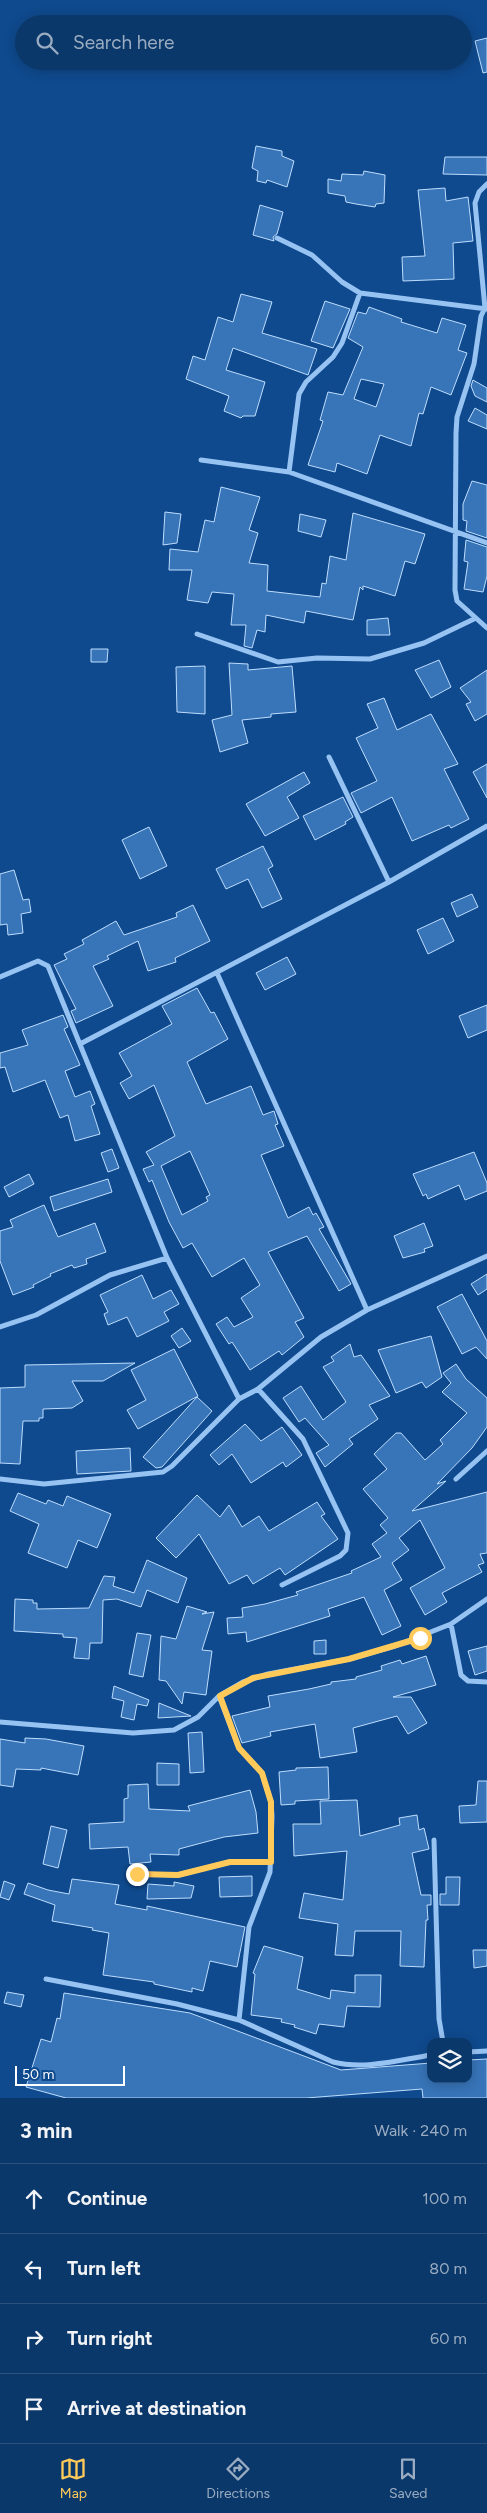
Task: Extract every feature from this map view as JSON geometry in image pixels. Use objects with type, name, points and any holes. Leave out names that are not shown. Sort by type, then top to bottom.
[{"type":"street","points":[[487,184],[478,192],[475,203],[486,308],[482,316],[474,364],[458,416],[454,530],[454,590],[457,602],[487,628]]},
{"type":"street","points":[[277,238],[312,255],[342,282],[360,293],[486,308]]},
{"type":"street","points":[[289,472],[300,394],[306,382],[333,357],[360,293]]},
{"type":"street","points":[[201,460],[289,472],[487,543]]},
{"type":"street","points":[[197,634],[278,662],[317,658],[370,659],[424,643],[476,618]]},
{"type":"street","points":[[329,757],[389,882]]},
{"type":"street","points":[[80,1044],[389,882],[487,826]]},
{"type":"street","points":[[0,977],[38,961],[48,966],[167,1258],[239,1399]]},
{"type":"street","points":[[217,973],[368,1310]]},
{"type":"street","points":[[0,1479],[44,1484],[163,1472],[172,1466],[239,1399],[258,1389],[321,1337],[368,1310],[487,1256]]},
{"type":"street","points":[[0,1327],[36,1315],[110,1275],[167,1258]]},
{"type":"street","points":[[258,1389],[303,1439],[348,1533],[349,1541],[346,1550],[340,1556],[282,1585]]},
{"type":"street","points":[[456,1479],[487,1452]]},
{"type":"street","points":[[0,1722],[133,1733],[174,1730],[198,1717],[220,1696],[253,1678],[371,1653],[420,1638],[451,1624],[487,1599]]},
{"type":"street","points":[[451,1624],[461,1675],[468,1681],[487,1682]]},
{"type":"street","points":[[220,1696],[239,1748],[262,1773],[271,1802],[270,1872],[249,1927],[239,2020]]},
{"type":"street","points":[[434,1840],[439,2019],[442,2038]]},
{"type":"street","points":[[137,1874],[178,1875],[230,1862],[271,1862]]},
{"type":"street","points":[[46,1979],[177,2004],[239,2020],[346,2066],[364,2066],[427,2056]]},
{"type":"street","points":[[472,2052],[487,2051]]},
{"type":"building","points":[[487,38],[487,72],[483,73],[475,41]]},
{"type":"building","points":[[256,146],[282,151],[282,156],[294,161],[287,187],[267,180],[266,183],[257,181],[258,171],[252,168]]},
{"type":"building","points":[[445,157],[487,157],[487,175],[443,174]]},
{"type":"building","points":[[364,171],[385,175],[384,203],[376,204],[375,207],[356,204],[346,202],[345,196],[328,193],[328,179],[341,181],[342,174],[363,175]]},
{"type":"building","points":[[445,188],[446,201],[468,197],[473,241],[453,243],[454,279],[403,281],[402,257],[425,256],[418,190]]},
{"type":"building","points":[[260,205],[283,212],[277,234],[273,237],[274,241],[253,235]]},
{"type":"building","points":[[241,294],[272,302],[262,333],[317,349],[308,375],[233,348],[226,370],[265,382],[255,416],[243,416],[241,418],[224,411],[229,396],[186,379],[193,356],[205,360],[218,317],[233,322]]},
{"type":"building","points":[[325,301],[350,309],[333,348],[311,341]]},
{"type":"building","points":[[369,307],[402,319],[401,322],[437,333],[442,318],[466,325],[458,350],[467,353],[451,395],[431,387],[423,414],[419,413],[411,446],[380,435],[367,474],[337,463],[335,472],[308,465],[323,421],[320,420],[328,392],[343,395],[363,347],[348,338],[358,312],[366,314]],"holes":[[[361,379],[384,384],[376,407],[354,399]]]},
{"type":"building","points":[[473,380],[487,388],[487,402],[475,396],[471,386]]},
{"type":"building","points":[[475,408],[487,415],[487,429],[468,421]]},
{"type":"building","points":[[472,481],[487,485],[487,538],[466,531],[467,521],[463,520],[463,504]]},
{"type":"building","points":[[221,487],[260,497],[249,530],[258,533],[249,563],[268,565],[267,591],[320,597],[322,583],[326,584],[330,556],[346,560],[353,513],[425,534],[415,564],[405,561],[395,596],[363,586],[363,590],[360,587],[353,620],[306,611],[304,623],[266,615],[265,632],[257,630],[252,648],[244,646],[246,625],[231,625],[234,594],[212,592],[208,603],[187,600],[192,570],[169,570],[170,549],[198,552],[205,520],[214,522]]},
{"type":"building","points":[[165,512],[181,514],[177,543],[163,545]]},
{"type":"building","points":[[300,514],[326,520],[321,537],[298,531]]},
{"type":"building","points":[[466,540],[487,547],[487,576],[483,592],[464,589],[468,562],[464,561]]},
{"type":"building","points":[[388,618],[390,635],[367,635],[367,620]]},
{"type":"building","points":[[91,649],[108,649],[107,662],[91,662]]},
{"type":"building","points":[[439,660],[451,687],[431,698],[415,670]]},
{"type":"building","points":[[229,663],[248,664],[248,670],[292,666],[296,712],[271,714],[271,717],[242,720],[248,743],[220,752],[212,720],[232,715]]},
{"type":"building","points":[[205,666],[205,714],[177,712],[176,667]]},
{"type":"building","points":[[487,670],[487,714],[475,721],[466,704],[471,702],[460,688]]},
{"type":"building","points":[[384,698],[397,730],[431,714],[458,764],[444,769],[469,819],[451,828],[449,825],[412,841],[392,797],[361,813],[351,793],[377,781],[356,738],[378,728],[367,704]]},
{"type":"building","points":[[487,764],[487,798],[473,772]]},
{"type":"building","points":[[304,772],[310,783],[287,797],[299,818],[265,836],[246,804]]},
{"type":"building","points":[[343,797],[353,817],[345,822],[346,824],[315,840],[303,816]]},
{"type":"building","points":[[149,827],[167,866],[140,879],[122,840]]},
{"type":"building","points":[[263,846],[273,866],[268,869],[282,899],[262,908],[248,879],[226,889],[216,869]]},
{"type":"building","points":[[14,870],[23,900],[29,899],[31,912],[21,914],[23,933],[8,935],[7,924],[0,925],[0,874]]},
{"type":"building","points":[[472,894],[478,907],[457,917],[451,903]]},
{"type":"building","points":[[193,905],[210,941],[175,958],[176,962],[148,971],[138,941],[107,956],[109,959],[93,966],[113,1006],[76,1023],[71,1011],[76,1009],[54,965],[67,959],[64,954],[84,944],[82,940],[116,921],[124,935],[177,917],[176,913]]},
{"type":"building","points":[[443,918],[454,941],[428,954],[417,930]]},
{"type":"building","points":[[287,957],[296,974],[265,990],[256,973]]},
{"type":"building","points":[[197,988],[211,1013],[214,1012],[228,1039],[187,1062],[206,1104],[251,1086],[263,1115],[274,1111],[278,1124],[275,1125],[284,1146],[261,1155],[288,1218],[309,1207],[313,1215],[316,1213],[324,1227],[319,1229],[351,1284],[339,1291],[307,1236],[268,1252],[304,1318],[295,1322],[304,1337],[282,1355],[279,1351],[250,1370],[232,1342],[229,1344],[216,1324],[227,1317],[234,1327],[253,1317],[241,1298],[260,1285],[244,1258],[212,1277],[192,1243],[183,1248],[169,1222],[152,1180],[149,1182],[143,1169],[154,1165],[146,1152],[175,1136],[154,1085],[129,1099],[120,1083],[132,1076],[119,1053],[172,1024],[162,1006]],"holes":[[[190,1151],[210,1195],[206,1197],[208,1201],[182,1215],[161,1166]]]},
{"type":"building","points":[[487,1005],[487,1030],[468,1038],[459,1016]]},
{"type":"building","points":[[63,1015],[68,1027],[64,1029],[80,1065],[65,1071],[75,1097],[90,1091],[95,1104],[91,1106],[100,1134],[75,1141],[68,1115],[60,1118],[45,1080],[13,1092],[5,1067],[0,1068],[0,1053],[28,1045],[22,1030]]},
{"type":"building","points":[[112,1149],[119,1168],[108,1172],[101,1153]]},
{"type":"building","points":[[474,1152],[487,1183],[487,1191],[465,1200],[459,1185],[428,1199],[426,1194],[423,1196],[413,1174]]},
{"type":"building","points":[[29,1174],[34,1184],[9,1197],[4,1187]]},
{"type":"building","points":[[108,1179],[112,1192],[54,1211],[50,1197]]},
{"type":"building","points":[[44,1205],[58,1237],[95,1223],[106,1252],[86,1259],[87,1264],[74,1268],[72,1265],[50,1274],[51,1276],[33,1285],[34,1287],[13,1295],[0,1261],[0,1231],[13,1227],[10,1220]]},
{"type":"building","points":[[424,1223],[433,1246],[424,1249],[425,1252],[403,1258],[394,1236]]},
{"type":"building","points":[[487,1274],[487,1289],[478,1295],[471,1284]]},
{"type":"building","points":[[142,1275],[153,1299],[171,1290],[179,1304],[164,1312],[169,1321],[137,1337],[127,1317],[108,1325],[104,1314],[108,1312],[100,1295]]},
{"type":"building","points":[[462,1294],[487,1341],[487,1359],[476,1347],[462,1354],[437,1307]]},
{"type":"building","points":[[182,1328],[191,1341],[179,1348],[171,1336]]},
{"type":"building","points":[[431,1336],[442,1377],[426,1388],[422,1382],[396,1393],[378,1350]]},
{"type":"building","points":[[350,1344],[354,1357],[361,1355],[390,1396],[369,1405],[378,1419],[349,1439],[353,1444],[325,1467],[316,1453],[329,1445],[305,1418],[299,1422],[283,1398],[301,1386],[323,1420],[346,1402],[323,1367],[334,1361],[331,1357]]},
{"type":"building","points":[[174,1349],[198,1396],[138,1429],[127,1410],[146,1400],[131,1370]]},
{"type":"building","points":[[135,1363],[103,1381],[72,1381],[83,1401],[72,1408],[43,1409],[43,1418],[39,1418],[39,1421],[23,1421],[20,1464],[0,1463],[0,1388],[25,1387],[25,1365]]},
{"type":"building","points":[[456,1364],[466,1379],[487,1398],[487,1427],[472,1448],[437,1484],[446,1481],[412,1511],[487,1492],[487,1553],[480,1554],[484,1563],[478,1565],[482,1572],[442,1593],[447,1602],[425,1615],[410,1588],[445,1568],[420,1520],[399,1538],[409,1550],[392,1563],[402,1580],[384,1590],[401,1626],[382,1635],[364,1597],[328,1609],[330,1616],[247,1642],[246,1632],[228,1634],[227,1618],[243,1617],[242,1608],[298,1595],[296,1592],[352,1573],[351,1571],[381,1557],[372,1544],[387,1533],[380,1525],[388,1518],[363,1489],[387,1469],[374,1454],[396,1433],[401,1433],[425,1460],[443,1444],[440,1440],[467,1413],[442,1392],[451,1383],[443,1373]]},
{"type":"building","points":[[197,1397],[212,1411],[162,1467],[156,1468],[143,1457]]},
{"type":"building","points":[[245,1424],[261,1441],[282,1427],[302,1455],[286,1467],[283,1462],[251,1483],[232,1454],[219,1465],[210,1455]]},
{"type":"building","points":[[130,1448],[131,1471],[77,1474],[76,1451]]},
{"type":"building","points":[[18,1493],[46,1504],[48,1500],[63,1506],[67,1496],[111,1514],[97,1548],[78,1540],[67,1568],[28,1553],[39,1524],[10,1511]]},
{"type":"building","points":[[197,1495],[220,1517],[229,1505],[242,1527],[259,1516],[269,1531],[317,1502],[325,1514],[321,1516],[338,1539],[285,1575],[280,1568],[253,1584],[247,1575],[229,1584],[199,1534],[176,1558],[156,1538]]},
{"type":"building","points":[[147,1560],[187,1578],[178,1603],[147,1590],[141,1607],[117,1599],[103,1600],[102,1643],[90,1643],[89,1659],[74,1658],[77,1638],[63,1637],[63,1634],[14,1631],[15,1599],[33,1600],[33,1603],[37,1603],[37,1609],[89,1608],[104,1576],[115,1577],[113,1586],[134,1593]]},
{"type":"building","points":[[187,1606],[207,1612],[202,1614],[214,1612],[202,1650],[212,1651],[206,1695],[184,1692],[182,1704],[166,1681],[159,1680],[161,1636],[176,1639]]},
{"type":"building","points":[[137,1633],[151,1635],[143,1677],[129,1674]]},
{"type":"building","points":[[326,1640],[326,1654],[314,1654],[314,1641]]},
{"type":"building","points":[[487,1646],[487,1671],[475,1675],[468,1651]]},
{"type":"building","points":[[426,1656],[436,1685],[393,1697],[411,1697],[427,1723],[408,1734],[397,1716],[353,1728],[357,1752],[320,1758],[315,1724],[270,1732],[271,1736],[242,1743],[232,1716],[270,1707],[268,1696],[309,1689],[331,1684],[331,1682],[356,1679],[356,1677],[382,1670],[381,1666],[400,1660],[402,1664]]},
{"type":"building","points":[[114,1686],[149,1700],[147,1706],[137,1704],[134,1720],[121,1717],[124,1701],[112,1698]]},
{"type":"building","points":[[159,1703],[191,1716],[158,1718]]},
{"type":"building","points":[[202,1732],[204,1772],[190,1773],[188,1733]]},
{"type":"building","points":[[25,1738],[46,1739],[84,1746],[78,1775],[41,1768],[41,1770],[16,1769],[13,1787],[0,1785],[0,1739],[25,1743]]},
{"type":"building","points":[[157,1763],[179,1764],[179,1785],[157,1785]]},
{"type":"building","points":[[328,1767],[329,1799],[295,1801],[295,1804],[281,1805],[279,1772],[296,1770],[296,1768]]},
{"type":"building","points":[[478,1781],[487,1781],[487,1822],[460,1823],[459,1806],[476,1805]]},
{"type":"building","points":[[148,1784],[149,1809],[190,1811],[188,1806],[250,1790],[256,1812],[258,1833],[224,1837],[179,1849],[179,1855],[150,1854],[151,1862],[130,1864],[128,1847],[90,1849],[89,1824],[124,1822],[124,1799],[128,1798],[128,1785]]},
{"type":"building","points":[[357,1800],[360,1836],[400,1825],[399,1818],[417,1815],[419,1830],[424,1828],[429,1849],[412,1853],[421,1895],[431,1895],[431,1905],[427,1905],[428,1920],[426,1920],[424,1967],[400,1966],[401,1931],[355,1931],[353,1956],[335,1955],[338,1924],[299,1918],[304,1893],[343,1900],[347,1851],[294,1856],[293,1824],[321,1824],[320,1801]]},
{"type":"building","points":[[51,1826],[67,1830],[58,1868],[43,1864]]},
{"type":"building","points":[[252,1876],[252,1896],[220,1897],[219,1877]]},
{"type":"building","points":[[446,1877],[460,1877],[459,1905],[440,1905],[440,1894],[446,1894]]},
{"type":"building","points":[[72,1879],[119,1885],[115,1904],[147,1910],[147,1906],[245,1927],[237,1967],[210,1961],[203,1991],[192,1988],[192,1992],[154,1984],[154,1982],[103,1975],[109,1933],[92,1930],[93,1928],[52,1921],[55,1905],[24,1894],[28,1883],[48,1890],[69,1894]]},
{"type":"building","points":[[4,1881],[15,1885],[9,1900],[0,1897]]},
{"type":"building","points":[[174,1882],[194,1886],[191,1898],[147,1899],[148,1884],[174,1886]]},
{"type":"building","points":[[264,1946],[303,1957],[297,1989],[330,1999],[331,1990],[355,1993],[355,1975],[381,1975],[380,2007],[347,2006],[344,2027],[319,2024],[316,2034],[294,2027],[295,2025],[281,2022],[282,2019],[251,2015],[255,1974],[253,1973]]},
{"type":"building","points":[[473,1950],[487,1950],[487,1966],[474,1968]]},
{"type":"building","points":[[7,1992],[24,1995],[21,2007],[4,2003]]},
{"type":"building","points":[[64,1993],[190,2013],[341,2070],[427,2063],[427,2083],[472,2083],[472,2060],[487,2059],[487,2098],[423,2098],[422,2089],[306,2098],[66,2098],[26,2087],[41,2039],[51,2042],[57,2018],[60,2019]]},
{"type":"route","points":[[137,1874],[178,1875],[194,1873],[230,1862],[271,1862],[271,1802],[262,1773],[239,1748],[233,1736],[220,1696],[253,1678],[349,1659],[420,1638]]}]
